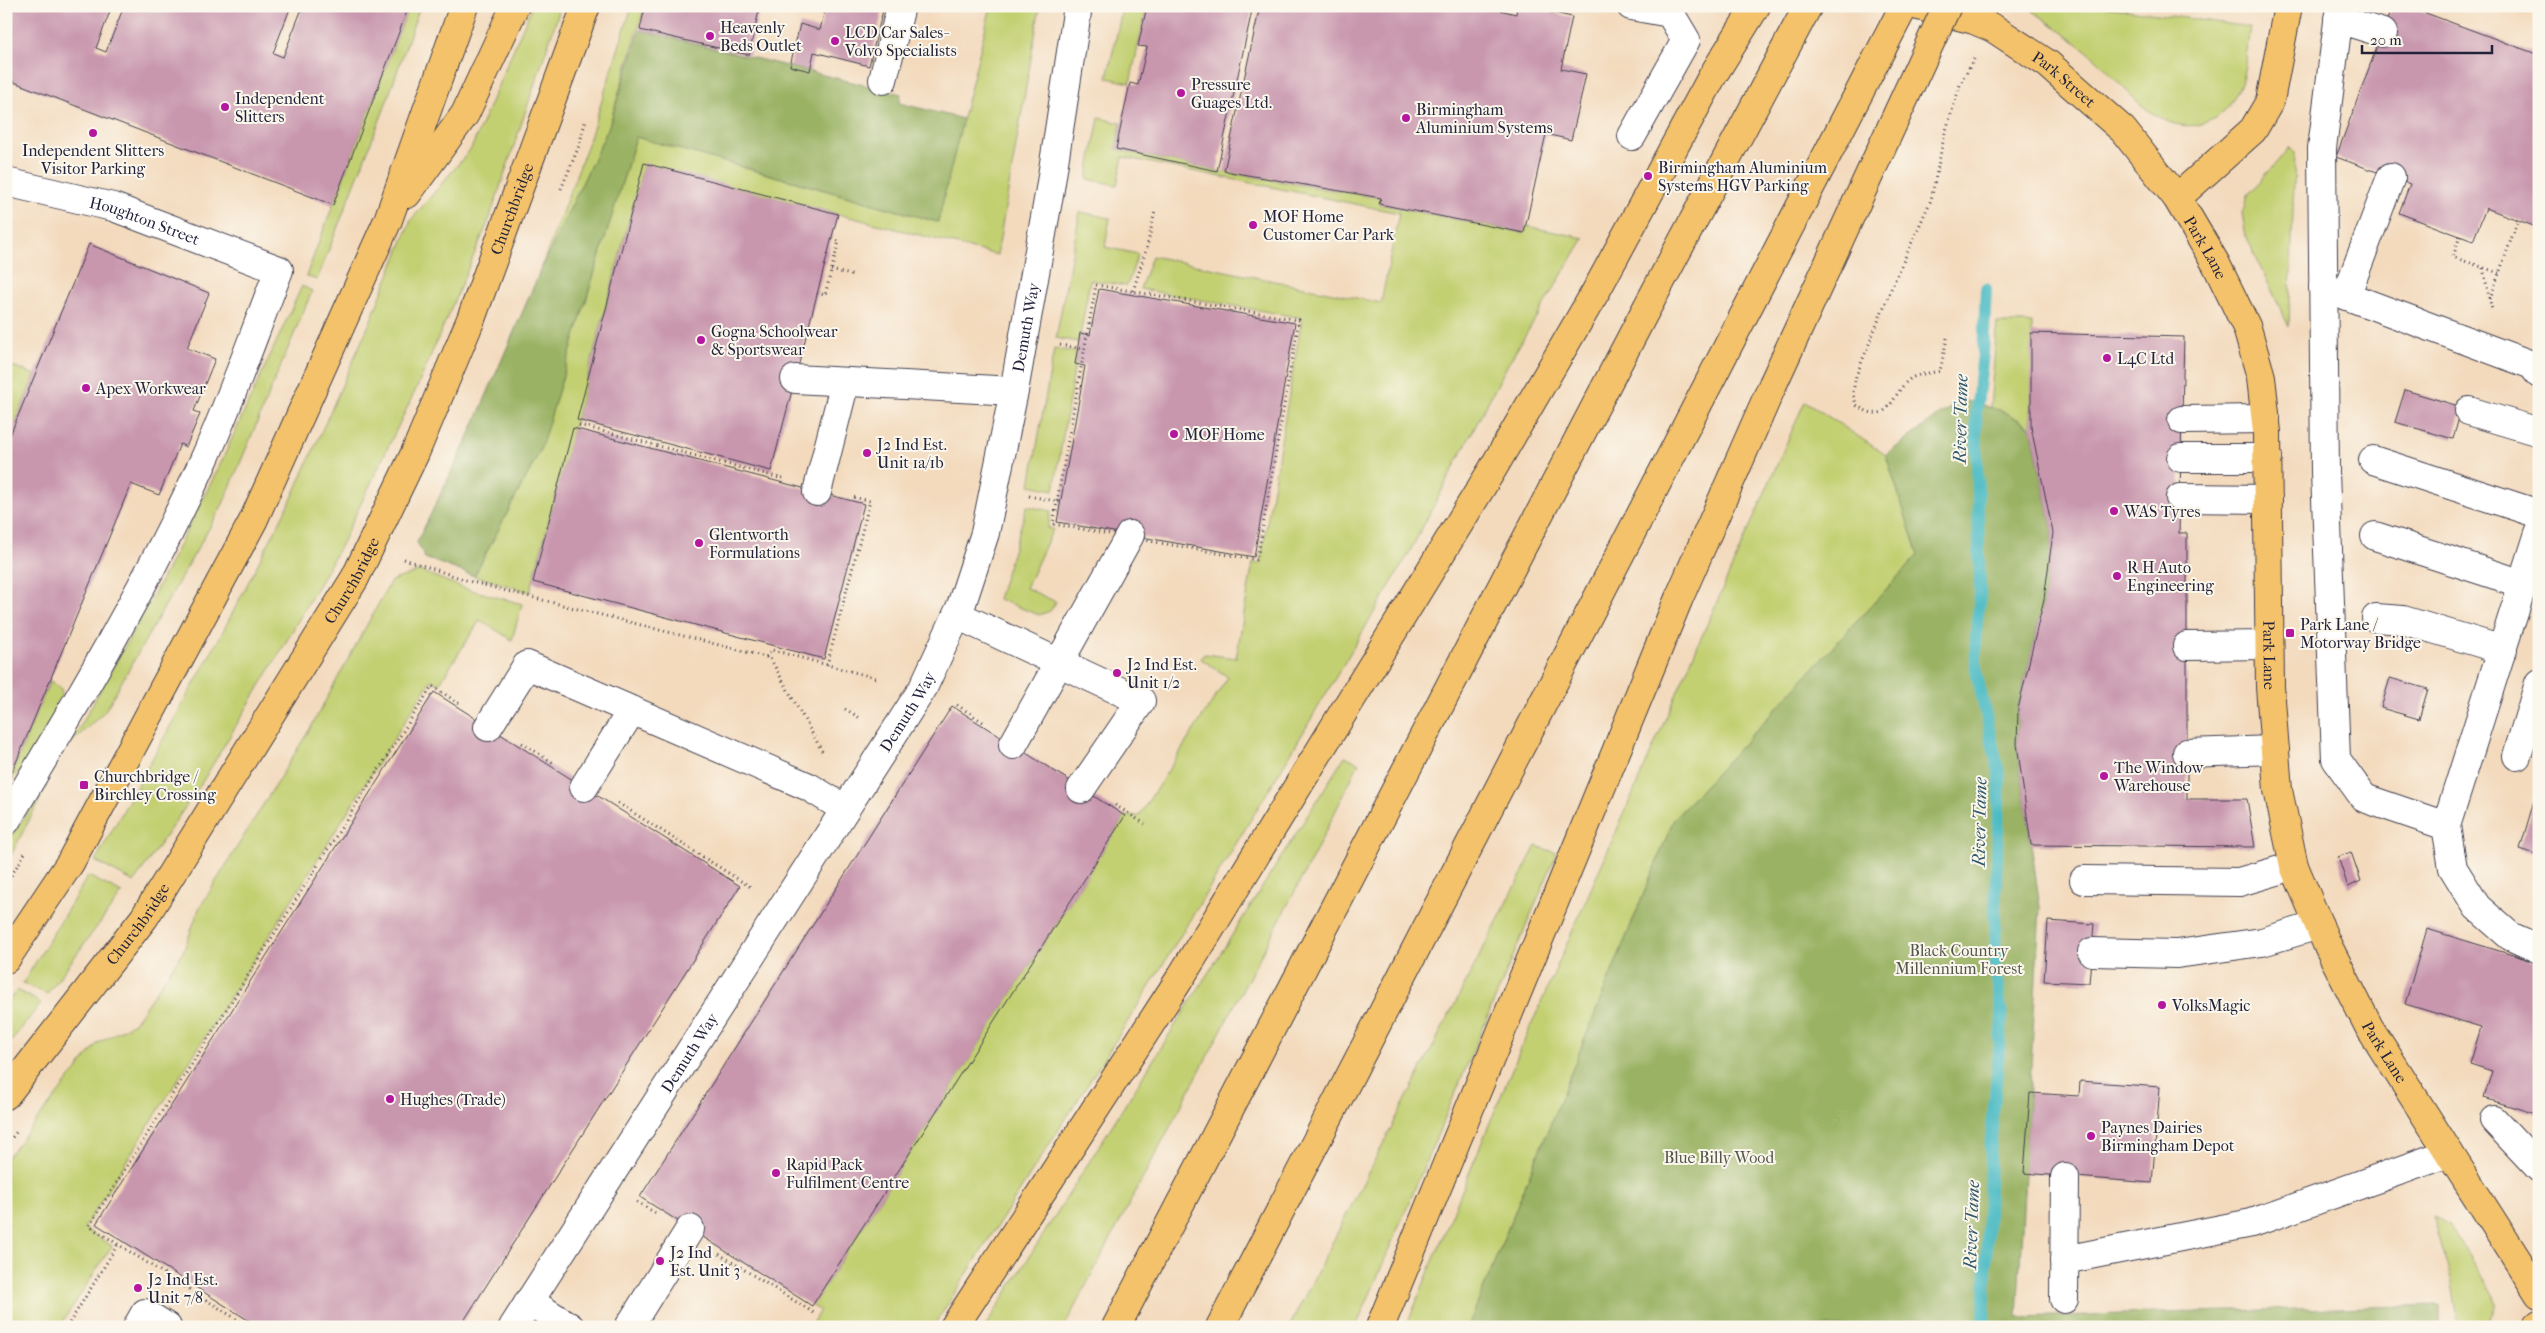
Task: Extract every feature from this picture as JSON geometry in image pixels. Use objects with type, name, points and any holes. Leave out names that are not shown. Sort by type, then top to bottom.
[{"type":"main road","points":[[6,959],[70,863],[253,521],[388,220],[464,6]]},
{"type":"main road","points":[[388,220],[465,114],[515,6]]},
{"type":"main road","name":"Churchbridge","points":[[6,1095],[144,918],[355,578],[414,453],[471,319],[586,6]]},
{"type":"main road","points":[[954,1327],[1179,980],[1492,470],[1596,291],[1714,75],[1756,6]]},
{"type":"main road","points":[[1116,1327],[1643,315],[1808,6]]},
{"type":"main road","points":[[1220,1327],[1904,6]]},
{"type":"main road","name":"Park Street","points":[[1918,6],[1974,20],[1993,28],[2048,64],[2123,130],[2177,198]]},
{"type":"main road","points":[[1380,1327],[1676,607],[1773,384],[1946,6]]},
{"type":"main road","name":"Park Lane","points":[[2288,6],[2270,101],[2253,130],[2177,198],[2216,264],[2247,328],[2261,378],[2268,458],[2270,687],[2278,790],[2294,866],[2318,925],[2369,1027],[2539,1294]]},
{"type":"street","points":[[883,80],[901,6]]},
{"type":"street","name":"Demuth Way","points":[[513,1327],[923,688],[956,615],[985,533],[1014,391],[1062,115],[1078,6]]},
{"type":"street","points":[[1631,6],[1670,13],[1686,40],[1632,136]]},
{"type":"street","points":[[2382,32],[2339,12],[2322,148],[2335,291],[2325,472],[2336,758],[2364,798],[2446,826]]},
{"type":"street","points":[[2335,291],[2391,177]]},
{"type":"street","name":"Houghton Street","points":[[6,182],[113,207],[279,270],[204,458],[182,506],[88,686],[6,820]]},
{"type":"street","points":[[2335,291],[2532,365],[2539,374]]},
{"type":"street","points":[[795,379],[1014,391]]},
{"type":"street","points":[[817,490],[845,382]]},
{"type":"street","points":[[2469,412],[2539,432]]},
{"type":"street","points":[[2182,420],[2266,419]]},
{"type":"street","points":[[2181,458],[2268,458]]},
{"type":"street","points":[[2373,460],[2539,514]]},
{"type":"street","points":[[2180,498],[2268,499]]},
{"type":"street","points":[[2539,533],[2446,826],[2453,868],[2476,907],[2510,936],[2539,949]]},
{"type":"street","points":[[1013,745],[1129,536]]},
{"type":"street","points":[[2375,536],[2523,584]]},
{"type":"street","points":[[956,615],[1141,701],[1081,789]]},
{"type":"street","points":[[2376,618],[2403,620],[2503,650]]},
{"type":"street","points":[[2187,646],[2269,645]]},
{"type":"street","points":[[489,725],[527,665],[809,788],[845,809]]},
{"type":"street","points":[[2517,756],[2539,683]]},
{"type":"street","points":[[586,786],[632,710]]},
{"type":"street","points":[[2187,753],[2275,750]]},
{"type":"street","points":[[2084,880],[2239,882],[2294,866]]},
{"type":"street","points":[[2092,952],[2177,954],[2262,942],[2318,925]]},
{"type":"street","points":[[2494,1120],[2539,1168]]},
{"type":"street","points":[[2064,1260],[2252,1223],[2449,1153]]},
{"type":"street","points":[[2064,1299],[2065,1176]]},
{"type":"street","points":[[629,1327],[689,1231]]},
{"type":"street","points":[[529,1301],[570,1327]]},
{"type":"street","points":[[137,1327],[145,1313],[167,1327]]},
{"type":"path","points":[[1947,338],[1940,371],[1912,378],[1904,384],[1889,408],[1877,413],[1867,413],[1856,405],[1853,392],[1856,376],[1894,282],[1931,200],[1944,137],[1960,85],[1993,28]]},
{"type":"path","points":[[1133,291],[1147,247],[1155,211]]},
{"type":"path","points":[[2490,299],[2518,220]]},
{"type":"path","points":[[2460,236],[2453,257],[2499,273]]},
{"type":"path","points":[[818,293],[825,295],[839,241],[832,239]]},
{"type":"path","points":[[2483,268],[2494,314]]},
{"type":"path","points":[[831,270],[855,276]]},
{"type":"path","points":[[1096,285],[1133,291],[1299,320],[1257,560],[1053,524],[1059,502],[1096,285]]},
{"type":"path","points":[[1059,344],[1084,349]]},
{"type":"path","points":[[579,425],[817,490],[870,501],[827,665]]},
{"type":"path","points":[[1022,495],[1059,502]]},
{"type":"path","points":[[402,559],[472,582],[770,658],[824,756]]},
{"type":"path","points":[[765,657],[772,650],[876,678]]},
{"type":"path","points":[[322,858],[432,686],[489,725],[755,890]]},
{"type":"path","points":[[845,709],[863,721]]},
{"type":"path","points":[[6,884],[25,852]]},
{"type":"path","points":[[250,1327],[89,1226],[318,865]]},
{"type":"path","points":[[629,1197],[689,1231],[814,1313]]},
{"type":"path","points":[[67,1327],[118,1244]]},
{"type":"green space","points":[[409,6],[420,6],[383,112],[317,280],[306,276]]},
{"type":"green space","points":[[532,6],[561,6],[489,220],[418,385],[341,545],[282,649],[201,784],[134,882],[95,861],[219,639],[292,498],[371,320],[411,220],[471,149]]},
{"type":"green space","points":[[632,6],[645,6],[608,129],[538,276],[588,144]]},
{"type":"green space","points":[[991,6],[1040,6],[997,255],[644,164],[530,592],[474,576],[540,451],[636,137],[937,222]]},
{"type":"green space","points":[[1123,6],[1147,6],[1130,83],[1107,78]]},
{"type":"green space","points":[[2034,6],[2099,6],[2250,27],[2245,68],[2241,83],[2229,106],[2216,118],[2204,123],[2186,126],[2170,122],[2154,114],[2140,103],[2088,52],[2033,11]]},
{"type":"green space","points":[[640,30],[901,94],[899,103],[963,119],[938,222],[636,137],[540,451],[474,576],[425,558],[417,542],[468,438],[538,276],[608,129]]},
{"type":"green space","points":[[1099,118],[1121,123],[1116,149],[1124,151],[1217,171],[1381,198],[1379,204],[1524,233],[1526,226],[1584,238],[1508,364],[1408,555],[1291,753],[1142,999],[933,1327],[810,1327],[820,1310],[812,1306],[1125,816],[1139,816],[1228,677],[1201,659],[1204,654],[1236,658],[1253,563],[1260,564],[1302,318],[1140,289],[1152,256],[1381,303],[1399,213],[1123,157],[1117,185],[1087,179]]},
{"type":"green space","points":[[2290,147],[2295,152],[2289,327],[2246,236],[2242,213],[2248,195]]},
{"type":"green space","points":[[1080,212],[1110,218],[1105,247],[1138,254],[1127,286],[1090,280],[1079,342],[1056,338]]},
{"type":"green space","points":[[302,286],[312,291],[223,504],[105,711],[71,743],[162,579],[219,467]]},
{"type":"green space","points":[[1997,323],[2032,323],[2031,427],[2003,411],[1990,408]]},
{"type":"green space","points":[[1054,349],[1077,352],[1054,490],[1030,485]]},
{"type":"green space","points":[[13,366],[35,375],[6,445],[6,384]]},
{"type":"green space","points":[[1963,400],[2003,411],[2031,427],[2053,533],[2044,599],[2018,709],[2017,744],[2040,907],[2017,1317],[2439,1305],[2439,1327],[1468,1327],[1674,819],[1918,555],[1886,455],[1939,415]]},
{"type":"green space","points":[[1805,401],[1886,455],[1918,555],[1674,819],[1468,1327],[1406,1327],[1512,1069]]},
{"type":"green space","points":[[1027,506],[1051,511],[1048,528],[1053,529],[1026,588],[1056,602],[1050,611],[1039,615],[998,599]]},
{"type":"green space","points":[[420,571],[464,588],[522,604],[512,640],[480,620],[439,684],[431,680],[84,1228],[112,1246],[59,1327],[16,1327],[6,1319],[6,1159],[98,1043],[134,1023],[183,952],[199,909],[311,727],[391,581]]},
{"type":"green space","points":[[50,681],[61,688],[62,699],[25,766],[8,782]]},
{"type":"green space","points":[[1345,756],[1359,763],[1314,855],[1064,1327],[985,1327]]},
{"type":"green space","points":[[47,785],[6,865],[6,843]]},
{"type":"green space","points":[[1536,846],[1557,853],[1356,1327],[1289,1327]]},
{"type":"green space","points":[[88,876],[122,893],[47,994],[23,983]]},
{"type":"green space","points":[[17,990],[41,1003],[6,1048],[6,1004]]},
{"type":"green space","points":[[2433,1216],[2449,1225],[2494,1294],[2496,1305],[2486,1327],[2459,1327],[2452,1282]]},
{"type":"building","name":"Independent Slitters","points":[[6,6],[112,6],[96,48],[106,52],[124,6],[291,6],[273,53],[283,57],[303,6],[409,6],[333,205],[6,79]]},
{"type":"building","name":"Heavenly Beds Outlet","points":[[645,6],[760,6],[749,55],[640,30]]},
{"type":"building","name":"LCD Car Sales- Volvo Specialists","points":[[826,6],[884,6],[869,66],[814,52],[810,71],[790,66],[800,24],[820,30]]},
{"type":"building","name":"Pressure Guages Ltd.","points":[[1147,6],[1253,6],[1217,171],[1116,149],[1130,83],[1138,85],[1147,47],[1138,46]]},
{"type":"building","name":"Birmingham Aluminium Systems","points":[[1260,6],[1483,6],[1516,14],[1517,6],[1523,6],[1572,17],[1561,69],[1586,74],[1578,111],[1571,140],[1546,134],[1524,233],[1379,204],[1381,198],[1224,171]]},
{"type":"building","points":[[2392,6],[2407,6],[2539,55],[2539,228],[2486,208],[2473,241],[2399,213],[2410,184],[2336,157]]},
{"type":"building","name":"Gogna Schoolwear & Sportswear","points":[[644,163],[838,214],[771,471],[577,420]]},
{"type":"building","points":[[89,244],[209,293],[187,348],[215,359],[194,411],[200,414],[186,447],[180,444],[159,495],[131,484],[8,782],[6,781],[6,445]]},
{"type":"building","name":"MOF Home","points":[[1099,289],[1295,323],[1254,557],[1057,522],[1085,366],[1075,364],[1080,333],[1090,335]]},
{"type":"building","points":[[2031,333],[2184,337],[2179,533],[2187,533],[2187,799],[2247,799],[2255,847],[2031,845],[2017,744],[2018,709],[2044,599],[2053,533],[2031,427]]},
{"type":"building","points":[[2405,390],[2462,407],[2453,439],[2395,422]]},
{"type":"building","name":"Glentworth Formulations","points":[[573,428],[864,504],[824,659],[533,582]]},
{"type":"building","points":[[2390,678],[2428,689],[2419,719],[2381,708]]},
{"type":"building","points":[[434,692],[740,886],[460,1327],[259,1327],[96,1224]]},
{"type":"building","points":[[952,706],[1125,816],[812,1306],[640,1197]]},
{"type":"building","points":[[2534,801],[2539,803],[2539,855],[2520,849]]},
{"type":"building","points":[[2351,852],[2361,881],[2348,887],[2338,857]]},
{"type":"building","points":[[2048,921],[2094,924],[2089,983],[2044,981]]},
{"type":"building","points":[[2427,929],[2539,963],[2539,1115],[2484,1098],[2492,1071],[2470,1064],[2481,1027],[2405,1004]]},
{"type":"building","name":"Paynes Dairies Birmingham Depot","points":[[2080,1081],[2160,1087],[2152,1183],[2024,1173],[2030,1093],[2079,1096]]},
{"type":"waterway","name":"River Tame","points":[[1986,289],[1983,354],[1976,413],[1980,594],[1976,633],[1976,671],[2000,777],[1995,910],[1996,971],[2002,1018],[1991,1138],[1984,1318],[1986,1327]]},
{"type":"place","name":"Heavenly Beds Outlet","points":[[710,36]]},
{"type":"place","name":"LCD Car Sales- Volvo Specialists","points":[[835,41]]},
{"type":"place","name":"Pressure Guages Ltd.","points":[[1181,93]]},
{"type":"place","name":"Independent Slitters","points":[[225,107]]},
{"type":"place","name":"Birmingham Aluminium Systems","points":[[1406,118]]},
{"type":"place","name":"Independent Slitters Visitor Parking","points":[[93,133]]},
{"type":"place","name":"Birmingham Aluminium Systems HGV Parking","points":[[1648,176]]},
{"type":"place","name":"MOF Home Customer Car Park","points":[[1253,225]]},
{"type":"place","name":"Gogna Schoolwear & Sportswear","points":[[701,340]]},
{"type":"place","name":"L4C Ltd","points":[[2107,358]]},
{"type":"place","name":"Apex Workwear","points":[[86,388]]},
{"type":"place","name":"MOF Home","points":[[1174,434]]},
{"type":"place","name":"J2 Ind Est. Unit 1a/1b","points":[[867,453]]},
{"type":"place","name":"WAS Tyres","points":[[2114,511]]},
{"type":"place","name":"Glentworth Formulations","points":[[699,543]]},
{"type":"place","name":"R H Auto Engineering","points":[[2117,576]]},
{"type":"place","name":"Park Lane / Motorway Bridge","points":[[2290,633]]},
{"type":"place","name":"J2 Ind Est. Unit 1/2","points":[[1117,673]]},
{"type":"place","name":"The Window Warehouse","points":[[2104,776]]},
{"type":"place","name":"Churchbridge / Birchley Crossing","points":[[84,785]]},
{"type":"place","name":"VolksMagic","points":[[2162,1005]]},
{"type":"place","name":"Hughes (Trade)","points":[[390,1099]]},
{"type":"place","name":"Paynes Dairies Birmingham Depot","points":[[2091,1136]]},
{"type":"place","name":"Rapid Pack Fulfilment Centre","points":[[776,1173]]},
{"type":"place","name":"J2 Ind Est. Unit 3","points":[[660,1261]]},
{"type":"place","name":"J2 Ind Est. Unit 7/8","points":[[138,1288]]},
{"type":"park label","name":"Black Country Millennium Forest","points":[[1959,959]]},
{"type":"park label","name":"Blue Billy Wood","points":[[1719,1157]]}]
